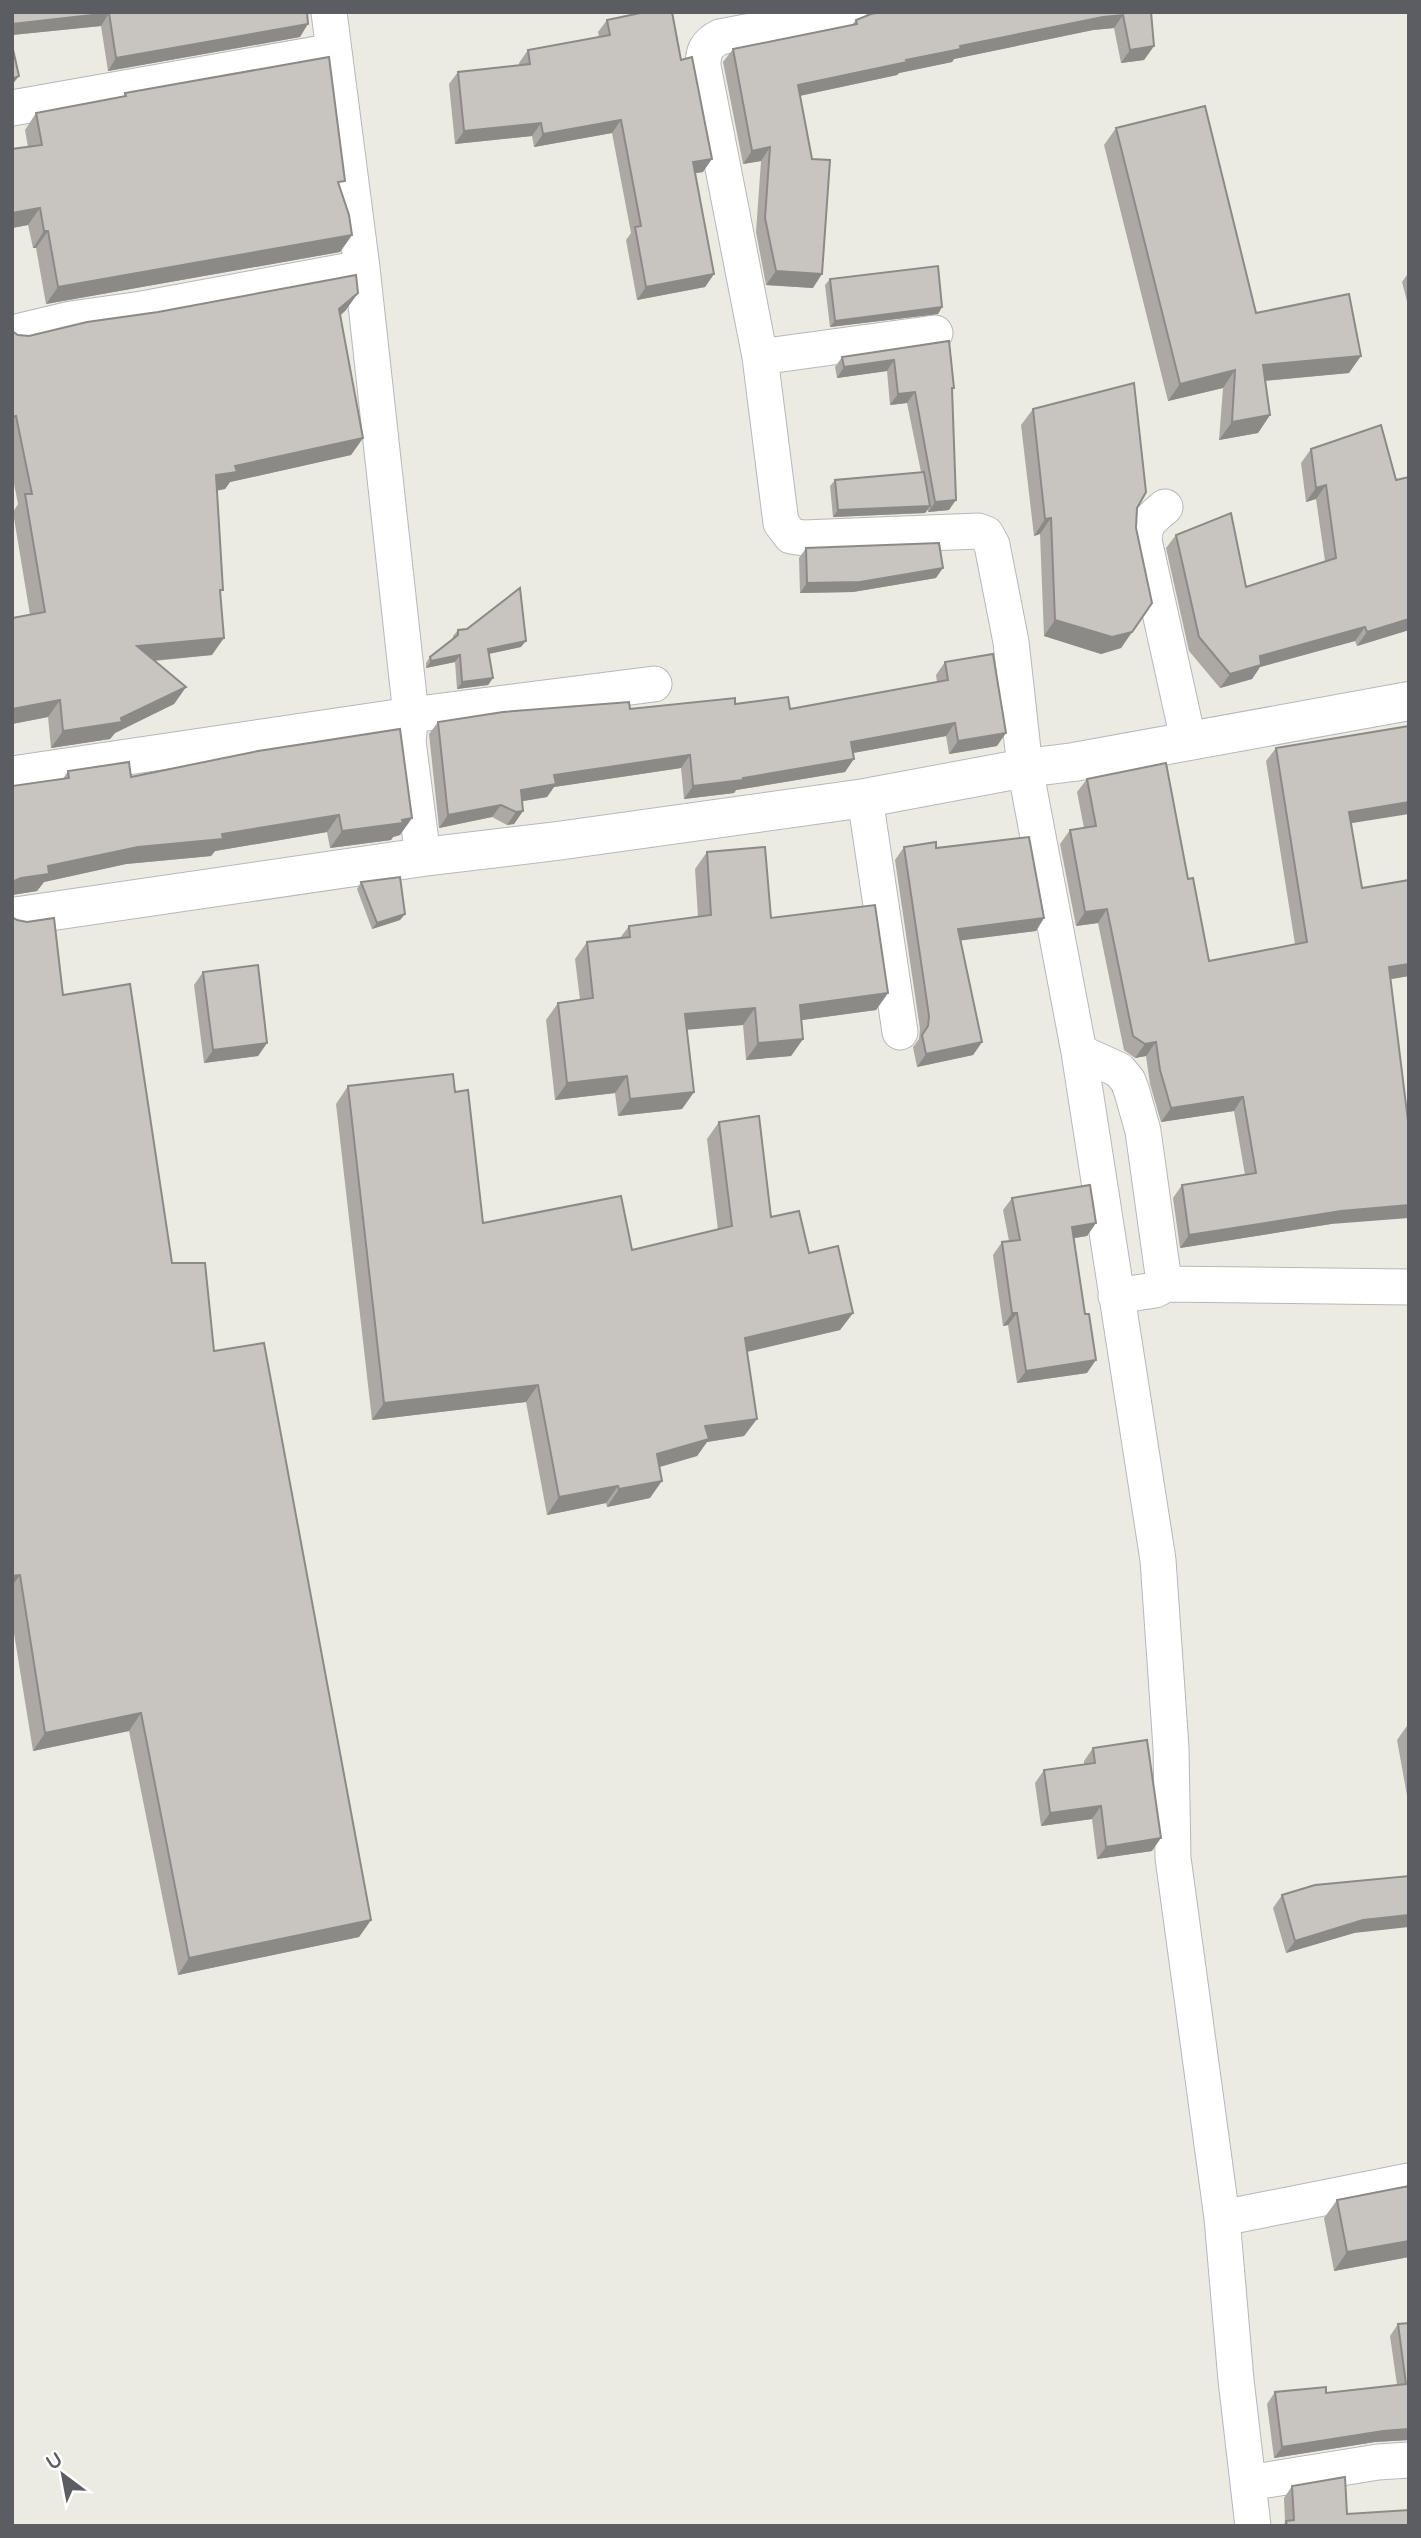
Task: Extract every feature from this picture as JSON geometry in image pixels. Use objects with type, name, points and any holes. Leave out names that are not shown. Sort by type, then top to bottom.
[{"type":"street","points":[[329,12],[362,268],[423,857]]},
{"type":"street","points":[[849,12],[720,37],[711,41],[703,54],[760,357],[781,523],[791,536],[803,538],[978,531],[986,534],[992,545],[1011,642],[1025,768],[1128,1203],[1141,1291],[1136,1405],[1158,1560],[1171,1748],[1173,1858],[1222,2218],[1253,2526]]},
{"type":"street","points":[[12,108],[334,51]]},
{"type":"street","points":[[12,332],[71,319],[142,309],[362,268]]},
{"type":"street","points":[[760,357],[935,333]]},
{"type":"street","points":[[1165,507],[1144,529],[1144,540],[1184,721],[1186,742]]},
{"type":"street","points":[[12,774],[409,728],[654,684]]},
{"type":"street","points":[[12,917],[423,857],[865,798],[1409,701]]},
{"type":"street","points":[[865,798],[900,1032]]},
{"type":"street","points":[[1096,1059],[1128,1081],[1143,1131],[1128,1203],[1141,1291]]},
{"type":"street","points":[[1141,1291],[1409,1287]]},
{"type":"street","points":[[1222,2218],[1409,2181]]},
{"type":"street","points":[[1248,2483],[1378,2462],[1409,2460]]},
{"type":"building","points":[[12,12],[307,12],[308,24],[116,58],[109,13],[12,24]]},
{"type":"building","points":[[645,12],[672,12],[681,60],[692,57],[712,159],[693,162],[714,274],[646,287],[635,227],[641,226],[621,120],[543,134],[541,123],[464,131],[458,72],[530,64],[528,50],[610,35],[607,20]]},
{"type":"building","points":[[881,12],[1151,12],[1154,46],[1130,50],[1123,15],[1103,17],[960,46],[961,49],[798,85],[812,159],[830,160],[822,274],[776,271],[765,218],[770,147],[752,151],[733,49],[857,24],[856,20]]},
{"type":"building","points":[[12,45],[19,76],[12,79]]},
{"type":"building","points":[[329,57],[345,181],[338,182],[349,215],[352,235],[58,287],[48,231],[44,231],[40,208],[12,213],[12,149],[42,145],[36,113],[126,96],[125,93]]},
{"type":"building","points":[[1205,106],[1256,313],[1349,294],[1361,356],[1263,365],[1270,415],[1232,422],[1235,370],[1180,384],[1116,128]]},
{"type":"building","points":[[938,266],[942,307],[835,321],[830,279]]},
{"type":"building","points":[[356,275],[358,293],[339,309],[363,438],[235,466],[237,472],[216,475],[224,638],[137,646],[186,687],[121,718],[122,722],[63,731],[60,700],[12,709],[12,618],[45,612],[25,494],[32,494],[16,416],[12,417],[12,331],[18,335],[29,336],[87,322],[158,312]]},
{"type":"building","points":[[949,341],[954,388],[956,500],[935,502],[915,392],[898,394],[894,360],[844,367],[842,357]]},
{"type":"building","points":[[1134,383],[1146,492],[1137,508],[1136,528],[1152,603],[1132,632],[1112,637],[1055,620],[1051,518],[1045,519],[1033,409]]},
{"type":"building","points":[[1381,425],[1396,480],[1409,477],[1409,619],[1367,632],[1365,627],[1260,656],[1261,665],[1230,674],[1199,637],[1176,535],[1231,513],[1246,587],[1336,558],[1326,485],[1316,488],[1311,449]]},
{"type":"building","points":[[924,472],[930,506],[838,510],[835,480]]},
{"type":"building","points":[[939,543],[943,568],[860,582],[807,583],[806,548]]},
{"type":"building","points":[[520,588],[526,641],[488,649],[493,678],[462,682],[460,655],[431,661],[430,657],[458,635],[458,630],[467,629]]},
{"type":"building","points":[[993,654],[1006,733],[958,741],[955,723],[851,742],[854,759],[743,780],[693,786],[690,755],[554,775],[556,784],[521,790],[523,811],[516,812],[501,805],[448,815],[438,722],[503,712],[629,702],[630,709],[735,698],[735,704],[788,697],[790,709],[948,680],[945,662]]},
{"type":"building","points":[[1409,726],[1409,802],[1349,812],[1362,888],[1409,880],[1409,964],[1389,967],[1409,1129],[1409,1205],[1341,1211],[1189,1235],[1182,1185],[1256,1173],[1243,1097],[1171,1108],[1160,1070],[1156,1042],[1145,1044],[1133,1036],[1107,909],[1085,912],[1070,830],[1096,826],[1087,779],[1166,763],[1188,879],[1193,878],[1209,961],[1307,942],[1276,748]]},
{"type":"building","points":[[400,729],[412,818],[402,820],[403,823],[342,831],[339,815],[222,834],[223,839],[138,847],[48,866],[49,874],[12,882],[12,786],[69,778],[68,771],[129,762],[131,777],[258,751]]},
{"type":"building","points":[[1029,837],[1044,918],[958,929],[982,1042],[926,1054],[922,1035],[928,1026],[929,1016],[904,847],[936,842],[936,848]]},
{"type":"building","points":[[765,847],[771,918],[875,905],[888,993],[800,1005],[803,1039],[758,1043],[755,1008],[685,1014],[694,1092],[630,1099],[627,1076],[567,1083],[558,1003],[593,998],[587,942],[630,937],[629,926],[711,915],[707,852]]},
{"type":"building","points":[[400,877],[405,914],[377,923],[361,882]]},
{"type":"building","points":[[12,917],[27,922],[54,918],[63,995],[130,984],[172,1263],[205,1263],[214,1351],[264,1343],[371,1920],[189,1958],[141,1713],[45,1733],[20,1575],[12,1576]]},
{"type":"building","points":[[258,965],[267,1043],[213,1050],[203,972]]},
{"type":"building","points":[[453,1074],[455,1092],[468,1090],[483,1223],[621,1196],[632,1250],[732,1226],[719,1122],[759,1116],[771,1217],[799,1211],[809,1253],[838,1246],[853,1313],[745,1338],[757,1419],[705,1426],[709,1439],[657,1454],[662,1481],[559,1497],[538,1385],[384,1403],[348,1086]]},
{"type":"building","points":[[1090,1185],[1096,1223],[1072,1227],[1085,1314],[1089,1314],[1096,1360],[1026,1371],[1017,1313],[1012,1313],[1002,1242],[1020,1240],[1012,1198]]},
{"type":"building","points":[[1147,1740],[1161,1838],[1106,1847],[1101,1806],[1050,1813],[1044,1770],[1095,1763],[1093,1748]]},
{"type":"building","points":[[1409,1876],[1409,1915],[1363,1920],[1295,1941],[1282,1895],[1315,1885]]},
{"type":"building","points":[[1409,2186],[1409,2241],[1347,2252],[1337,2200]]},
{"type":"building","points":[[1409,2323],[1409,2429],[1282,2447],[1275,2392],[1326,2387],[1326,2393],[1406,2384],[1398,2324]]},
{"type":"building","points":[[1345,2477],[1347,2514],[1409,2510],[1409,2526],[1287,2526],[1286,2521],[1294,2520],[1292,2486]]}]
